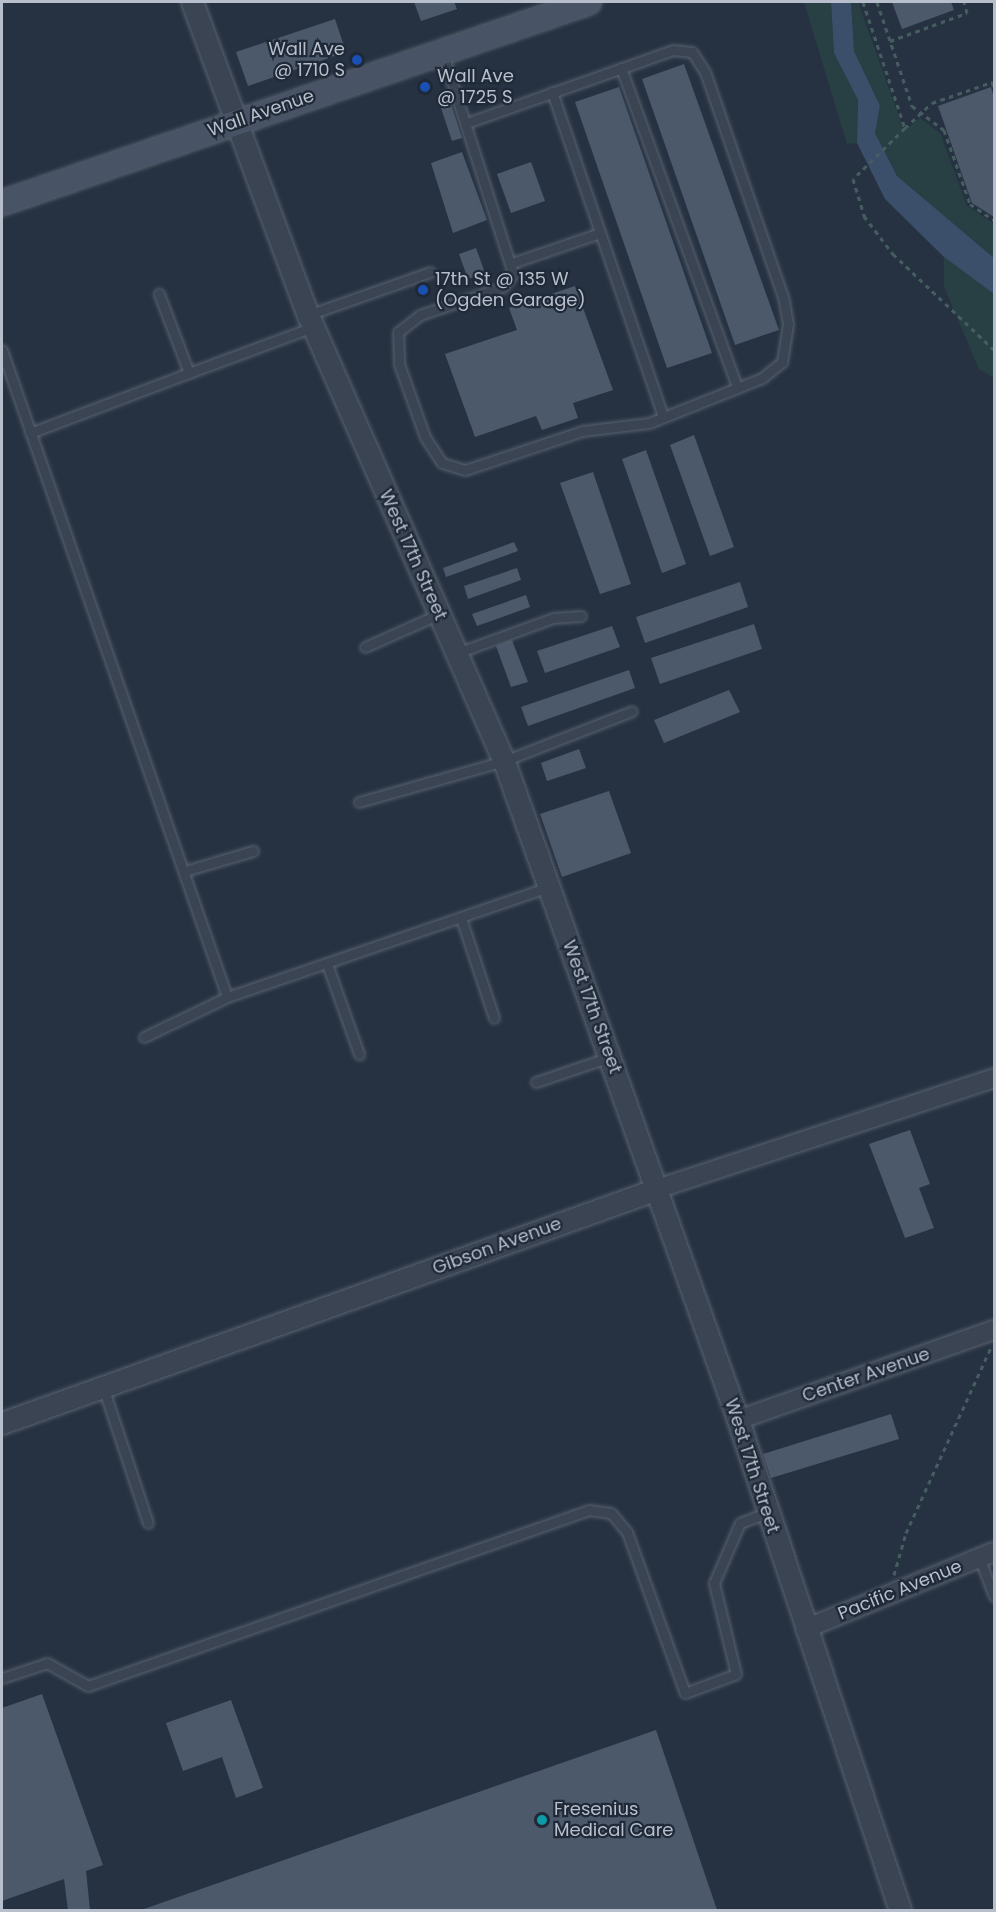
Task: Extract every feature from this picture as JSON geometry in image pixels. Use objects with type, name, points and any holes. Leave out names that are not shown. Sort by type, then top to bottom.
[{"type":"main road","name":"Wall Avenue","points":[[2,203],[589,2]]},
{"type":"street","name":"West 17th Street","points":[[192,2],[311,321],[504,761],[738,1420],[805,1629],[900,1911]]},
{"type":"street","name":"Gibson Avenue","points":[[2,1423],[657,1189],[994,1078]]},
{"type":"street","name":"Center Avenue","points":[[738,1420],[994,1330]]},
{"type":"street","name":"Pacific Avenue","points":[[805,1629],[987,1554]]},
{"type":"lane","points":[[443,51],[512,263],[513,274],[503,287],[420,315],[398,332],[399,364],[425,437],[442,463],[465,470],[582,431],[632,428],[737,387],[782,362],[788,324],[705,72],[688,50],[621,68],[467,123]]},
{"type":"lane","points":[[621,68],[737,387]]},
{"type":"lane","points":[[552,92],[663,417]]},
{"type":"lane","points":[[512,263],[600,233]]},
{"type":"lane","points":[[30,433],[189,372],[430,272]]},
{"type":"lane","points":[[159,294],[189,372]]},
{"type":"lane","points":[[2,350],[227,997]]},
{"type":"lane","points":[[365,647],[439,614]]},
{"type":"lane","points":[[457,653],[543,621],[581,616]]},
{"type":"lane","points":[[359,802],[504,761],[632,711]]},
{"type":"lane","points":[[185,871],[253,850]]},
{"type":"lane","points":[[144,1036],[227,997],[549,887]]},
{"type":"lane","points":[[460,918],[494,1018]]},
{"type":"lane","points":[[327,964],[359,1054]]},
{"type":"lane","points":[[536,1082],[610,1057]]},
{"type":"lane","points":[[103,1387],[148,1523]]},
{"type":"lane","points":[[2,1678],[47,1663],[88,1686],[589,1510],[611,1513],[627,1532],[685,1693],[736,1674],[714,1583],[740,1523],[768,1512]]},
{"type":"lane","points":[[987,1554],[994,1596]]},
{"type":"path","points":[[862,2],[905,128]]},
{"type":"path","points":[[877,2],[890,41],[920,114],[944,130],[970,204],[994,220]]},
{"type":"path","points":[[890,41],[968,13],[964,2]]},
{"type":"path","points":[[994,88],[993,81],[932,103],[897,137],[863,165],[853,179],[864,216],[893,254],[994,350]]},
{"type":"path","points":[[888,1594],[906,1533],[994,1341]]},
{"type":"green space","points":[[804,2],[831,2],[834,53],[858,100],[857,143],[847,144]]},
{"type":"green space","points":[[851,2],[858,2],[904,131],[920,118],[940,133],[967,206],[994,224],[994,258],[897,176],[875,133],[880,106],[854,51]]},
{"type":"green space","points":[[944,257],[994,294],[994,378],[979,369],[944,287]]},
{"type":"water","points":[[831,2],[851,2],[854,51],[880,106],[875,133],[897,176],[994,258],[994,294],[944,257],[885,199],[857,143],[858,100],[834,53]]},
{"type":"building","points":[[414,2],[454,2],[457,9],[421,21]]},
{"type":"building","points":[[892,2],[951,2],[954,10],[902,29]]},
{"type":"building","points":[[335,19],[346,52],[248,86],[236,52]]},
{"type":"building","points":[[684,64],[779,330],[735,345],[642,79]]},
{"type":"building","points":[[619,87],[712,353],[667,368],[575,102]]},
{"type":"building","points":[[991,87],[994,98],[994,217],[972,203],[938,106]]},
{"type":"building","points":[[449,98],[462,138],[452,141],[439,102]]},
{"type":"building","points":[[462,152],[487,220],[453,233],[431,163]]},
{"type":"building","points":[[531,162],[545,201],[511,213],[497,174]]},
{"type":"building","points":[[476,248],[485,273],[468,279],[459,254]]},
{"type":"building","points":[[575,286],[613,390],[573,403],[578,418],[542,430],[536,416],[475,437],[445,354],[517,330],[509,308]]},
{"type":"building","points":[[694,435],[734,547],[710,556],[670,445]]},
{"type":"building","points":[[646,450],[686,564],[662,573],[622,459]]},
{"type":"building","points":[[593,472],[631,584],[600,594],[560,483]]},
{"type":"building","points":[[514,542],[518,551],[446,577],[443,568]]},
{"type":"building","points":[[517,568],[521,580],[468,599],[464,586]]},
{"type":"building","points":[[740,582],[748,607],[645,643],[636,617]]},
{"type":"building","points":[[526,595],[530,607],[477,626],[472,614]]},
{"type":"building","points":[[754,624],[762,649],[660,684],[651,658]]},
{"type":"building","points":[[612,626],[620,647],[545,673],[537,651]]},
{"type":"building","points":[[512,640],[528,682],[511,687],[496,646]]},
{"type":"building","points":[[629,670],[635,688],[528,726],[521,707]]},
{"type":"building","points":[[729,690],[740,712],[664,743],[654,720]]},
{"type":"building","points":[[579,749],[586,768],[547,781],[541,763]]},
{"type":"building","points":[[609,791],[631,853],[562,877],[540,814]]},
{"type":"building","points":[[910,1130],[930,1184],[919,1188],[934,1228],[905,1238],[869,1144]]},
{"type":"building","points":[[891,1414],[899,1439],[771,1478],[763,1454]]},
{"type":"building","points":[[42,1694],[103,1865],[86,1871],[90,1910],[68,1910],[64,1879],[2,1901],[2,1708]]},
{"type":"building","points":[[231,1700],[263,1788],[236,1798],[222,1757],[183,1771],[166,1723]]},
{"type":"building","name":"Fresenius Medical Care","points":[[656,1730],[717,1910],[141,1910]]},
{"type":"place","name":"Wall Ave @ 1710 S","points":[[357,60]]},
{"type":"place","name":"Wall Ave @ 1725 S","points":[[425,87]]},
{"type":"place","name":"17th St @ 135 W (Ogden Garage)","points":[[423,290]]},
{"type":"place","name":"Fresenius Medical Care","points":[[542,1820]]}]
